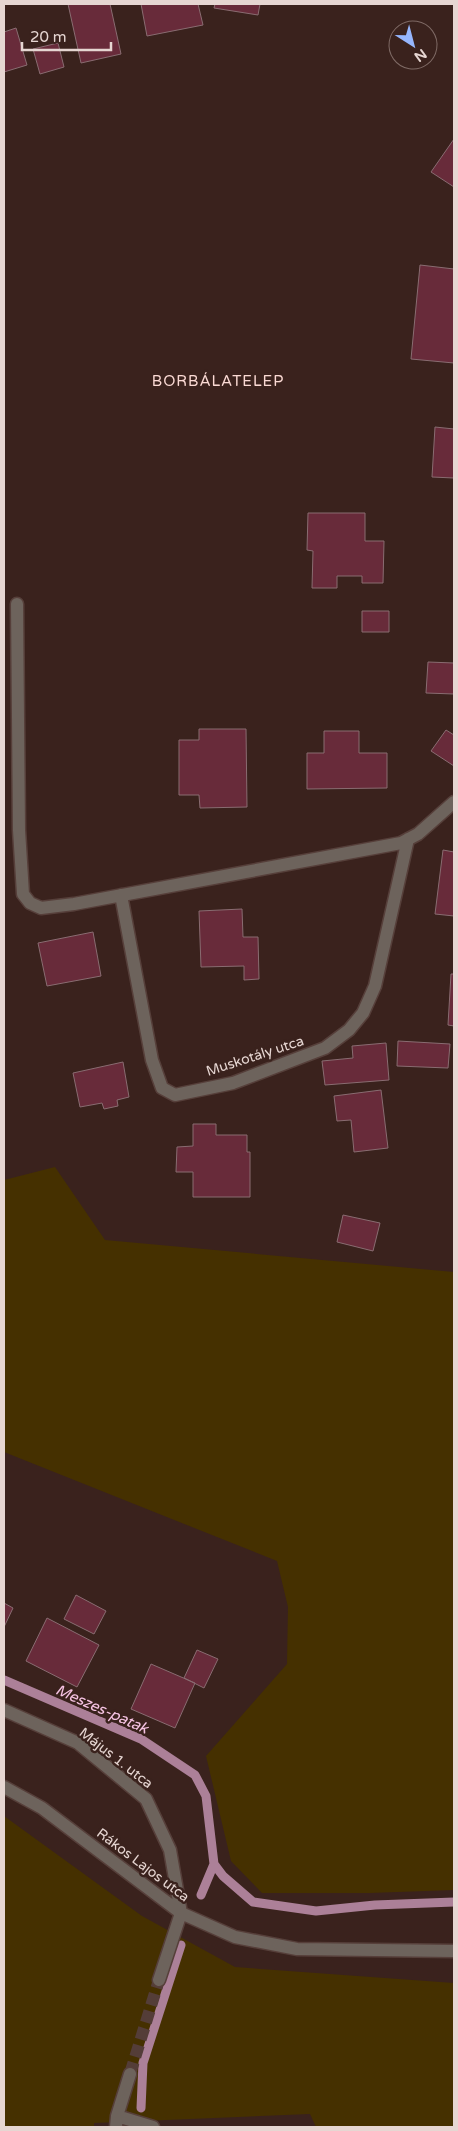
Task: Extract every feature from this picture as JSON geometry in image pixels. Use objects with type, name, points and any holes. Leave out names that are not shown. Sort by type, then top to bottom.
[{"type":"street","points":[[17,604],[19,830],[23,894],[30,903],[41,908],[74,904],[401,843],[418,834],[454,802]]},
{"type":"street","name":"Muskotály utca","points":[[121,895],[152,1060],[162,1088],[175,1095],[232,1083],[325,1048],[349,1030],[363,1012],[375,986],[408,839]]},
{"type":"street","name":"Május 1. utca","points":[[4,1710],[78,1743],[146,1799],[170,1850],[181,1913],[160,1980]]},
{"type":"street","name":"Rákos Lajos utca","points":[[4,1788],[42,1808],[181,1913],[235,1937],[298,1949],[454,1951]]},
{"type":"street","points":[[130,2074],[117,2122],[153,2127]]},
{"type":"shaded area","points":[[55,1167],[105,1240],[454,1272],[454,1890],[370,1893],[262,1893],[231,1861],[206,1756],[287,1664],[288,1607],[277,1561],[4,1452],[4,1180]]},
{"type":"shaded area","points":[[4,1816],[142,1916],[235,1967],[454,1983],[454,2127],[316,2127],[310,2114],[94,2123],[94,2127],[4,2127]]},
{"type":"building","points":[[68,4],[110,4],[121,54],[81,63]]},
{"type":"building","points":[[141,4],[198,4],[203,25],[147,36]]},
{"type":"building","points":[[215,4],[260,4],[258,15],[214,8]]},
{"type":"building","points":[[16,28],[27,65],[4,72],[4,32]]},
{"type":"building","points":[[58,43],[64,67],[40,74],[33,49]]},
{"type":"building","points":[[454,139],[454,187],[431,172]]},
{"type":"building","points":[[420,265],[454,269],[454,363],[411,359]]},
{"type":"building","points":[[435,427],[454,429],[454,478],[432,477]]},
{"type":"building","points":[[308,513],[365,513],[365,541],[384,541],[383,583],[362,583],[362,576],[337,576],[337,588],[312,588],[313,551],[307,550]]},
{"type":"building","points":[[362,611],[389,611],[389,632],[362,632]]},
{"type":"building","points":[[428,662],[454,663],[454,694],[426,693]]},
{"type":"building","points":[[199,729],[246,729],[247,807],[200,808],[199,795],[179,795],[179,740],[199,740]]},
{"type":"building","points":[[446,730],[454,735],[454,766],[431,751]]},
{"type":"building","points":[[324,731],[359,731],[359,753],[387,753],[387,788],[307,789],[307,753],[324,753]]},
{"type":"building","points":[[443,850],[454,852],[454,916],[435,914]]},
{"type":"building","points":[[242,909],[243,937],[258,937],[259,979],[244,980],[244,966],[201,967],[199,911]]},
{"type":"building","points":[[93,932],[101,976],[47,986],[38,943]]},
{"type":"building","points":[[451,974],[454,974],[454,1026],[448,1025]]},
{"type":"building","points":[[398,1041],[450,1044],[448,1068],[397,1066]]},
{"type":"building","points":[[386,1043],[389,1080],[325,1085],[322,1061],[353,1058],[352,1046]]},
{"type":"building","points":[[123,1062],[129,1097],[117,1100],[118,1106],[104,1109],[102,1103],[80,1107],[73,1073]]},
{"type":"building","points":[[381,1090],[388,1148],[354,1152],[351,1120],[337,1121],[334,1096]]},
{"type":"building","points":[[193,1124],[216,1124],[216,1135],[247,1135],[247,1152],[250,1152],[250,1197],[193,1197],[193,1172],[176,1172],[177,1147],[193,1146]]},
{"type":"building","points":[[343,1215],[380,1223],[373,1251],[337,1242]]},
{"type":"building","points":[[76,1595],[106,1611],[94,1634],[64,1619]]},
{"type":"building","points":[[4,1603],[13,1608],[4,1627]]},
{"type":"building","points":[[47,1618],[99,1645],[77,1687],[26,1661]]},
{"type":"building","points":[[197,1650],[218,1659],[204,1688],[184,1678]]},
{"type":"building","points":[[151,1664],[195,1683],[175,1728],[131,1709]]},
{"type":"waterway","name":"Meszes-patak","points":[[4,1680],[141,1739],[195,1775],[206,1796],[214,1864],[223,1876],[253,1902],[316,1911],[375,1905],[454,1902]]},
{"type":"waterway","points":[[201,1895],[214,1864]]},
{"type":"waterway","points":[[141,2108],[143,2063],[181,1945]]},
{"type":"tunnel","points":[[130,2074],[159,1980]]},
{"type":"district","name":"BORBÁLATELEP","points":[[218,381]]}]
